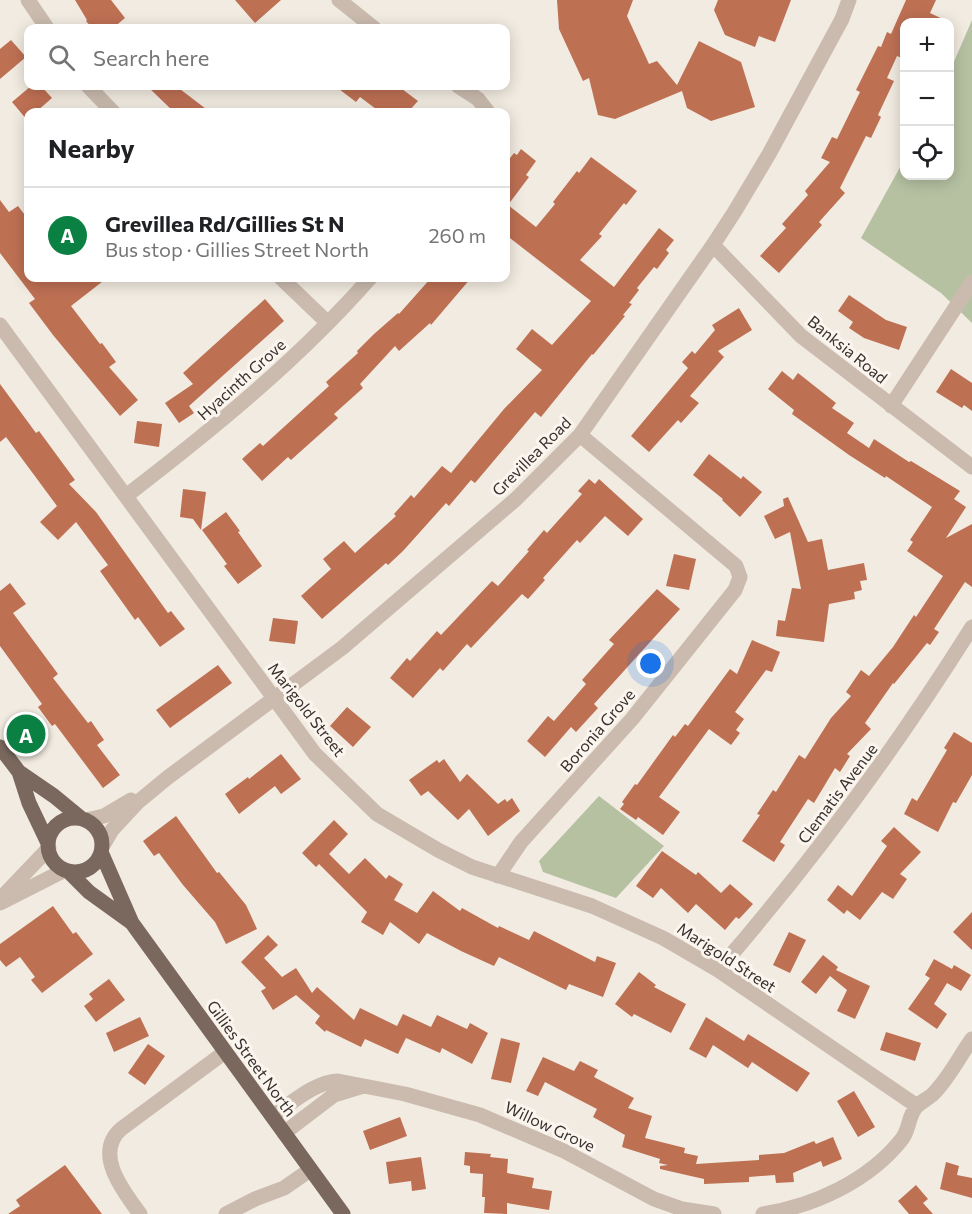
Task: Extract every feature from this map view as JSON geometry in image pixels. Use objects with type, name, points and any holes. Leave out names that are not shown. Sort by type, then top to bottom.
[{"type":"main road","name":"Gillies Street North","points":[[0,747],[19,772],[98,831],[101,849],[132,923],[343,1214]]},
{"type":"main road","name":"Gillies Street North","points":[[19,772],[29,803],[56,863],[89,892],[132,923]]},
{"type":"main road","points":[[49,846],[51,834],[59,824],[68,819],[84,820]]},
{"type":"main road","points":[[66,870],[77,872],[86,869],[97,861],[101,849]]},
{"type":"street","points":[[28,0],[44,24]]},
{"type":"street","name":"Grevillea Road","points":[[84,820],[108,814],[166,778],[342,648],[516,499],[580,435],[714,245],[769,154],[842,19],[849,0]]},
{"type":"street","points":[[347,2],[370,24]]},
{"type":"street","points":[[92,90],[108,108]]},
{"type":"street","points":[[464,90],[478,99],[485,108]]},
{"type":"street","name":"Banksia Road","points":[[714,245],[801,336],[972,467]]},
{"type":"street","points":[[285,282],[328,322]]},
{"type":"street","name":"Hyacinth Grove","points":[[126,496],[235,410],[328,322],[366,282]]},
{"type":"street","points":[[891,406],[972,282]]},
{"type":"street","name":"Marigold Street","points":[[0,325],[315,754],[377,814],[457,860],[637,925],[718,970],[917,1106]]},
{"type":"street","name":"Boronia Grove","points":[[498,876],[521,842],[647,701],[737,587],[740,580],[736,566],[580,435]]},
{"type":"street","name":"Clematis Avenue","points":[[718,970],[796,877],[867,786],[972,627]]},
{"type":"street","name":"Grevillea Road","points":[[101,849],[112,830],[124,816],[166,778]]},
{"type":"street","points":[[0,901],[49,846]]},
{"type":"street","points":[[0,901],[66,870]]},
{"type":"street","points":[[763,1214],[804,1205],[858,1179],[902,1139],[917,1106],[936,1090],[972,1039]]},
{"type":"street","points":[[140,1214],[124,1192],[114,1172],[110,1156],[113,1141],[122,1129],[225,1052]]},
{"type":"street","name":"Willow Grove","points":[[272,1116],[313,1089],[330,1082],[363,1086],[426,1099],[480,1115],[534,1136],[654,1199],[682,1209],[714,1214]]},
{"type":"street","name":"Willow Grove","points":[[284,1133],[334,1095],[363,1086]]},
{"type":"street","points":[[226,1214],[255,1199],[284,1188],[310,1170]]},
{"type":"green space","points":[[972,20],[972,323],[941,293],[861,238],[900,167],[900,180],[954,180],[954,62]]},
{"type":"green space","points":[[599,796],[664,846],[616,898],[543,872],[539,861]]},
{"type":"building","points":[[75,0],[111,0],[125,18],[118,24],[89,24]]},
{"type":"building","points":[[235,0],[281,0],[255,23]]},
{"type":"building","points":[[557,0],[633,0],[627,16],[649,64],[657,61],[677,85],[699,41],[741,62],[755,107],[711,121],[687,108],[682,91],[615,119],[598,115],[589,78],[583,81],[559,29]]},
{"type":"building","points":[[718,0],[791,0],[775,42],[759,36],[755,47],[725,35],[714,10]]},
{"type":"building","points":[[906,0],[936,0],[930,13],[941,18],[900,18],[900,57],[897,56],[887,78],[894,81],[878,115],[881,117],[871,138],[866,136],[840,188],[845,193],[819,222],[822,225],[779,273],[760,256],[786,228],[782,224],[808,195],[805,191],[830,162],[821,158],[832,137],[837,139],[860,92],[856,90],[878,46],[881,47],[887,32],[891,34]]},
{"type":"building","points":[[11,40],[24,55],[24,59],[0,79],[0,49]]},
{"type":"building","points":[[26,90],[45,90],[52,98],[41,108],[24,108],[24,116],[12,102]]},
{"type":"building","points":[[151,90],[181,90],[205,108],[170,108]]},
{"type":"building","points":[[340,90],[403,90],[418,101],[412,108],[375,108],[360,97],[356,102]]},
{"type":"building","points":[[521,149],[536,161],[526,175],[529,177],[510,202],[510,158],[514,153],[517,155]]},
{"type":"building","points":[[591,157],[637,191],[626,205],[624,203],[599,234],[602,236],[580,260],[614,287],[659,228],[674,240],[666,250],[669,253],[657,269],[654,267],[637,288],[639,290],[629,303],[632,304],[623,315],[625,316],[541,417],[535,412],[475,483],[471,480],[449,506],[446,503],[388,565],[386,563],[322,619],[301,596],[331,569],[323,559],[344,541],[355,553],[396,516],[394,514],[411,495],[414,498],[442,466],[451,473],[504,409],[542,370],[516,349],[532,329],[552,345],[591,301],[510,238],[510,207],[536,227],[577,171],[579,173]]},
{"type":"building","points":[[0,200],[9,212],[18,206],[24,214],[24,282],[102,282],[71,306],[116,362],[109,367],[138,400],[120,416],[29,303],[35,299],[0,253]]},
{"type":"building","points":[[427,282],[468,282],[431,325],[430,323],[399,351],[395,346],[360,384],[363,388],[334,414],[338,418],[291,460],[288,457],[262,481],[242,459],[260,443],[263,446],[329,386],[326,382],[358,353],[357,351],[374,334],[399,314]]},
{"type":"building","points":[[849,295],[886,320],[907,327],[899,350],[864,338],[849,328],[853,322],[838,311]]},
{"type":"building","points":[[265,299],[284,321],[189,406],[194,413],[179,423],[165,403],[193,384],[183,373]]},
{"type":"building","points":[[739,308],[752,330],[718,351],[724,357],[690,396],[699,403],[681,423],[678,420],[649,452],[631,436],[688,368],[682,362],[692,351],[695,354],[715,330],[712,325]]},
{"type":"building","points":[[951,369],[972,383],[972,411],[964,405],[962,408],[936,392]]},
{"type":"building","points":[[782,371],[793,380],[798,373],[836,403],[832,408],[854,423],[847,433],[869,448],[874,439],[960,491],[954,499],[966,507],[946,538],[972,524],[972,587],[965,582],[934,629],[939,632],[930,645],[927,643],[893,683],[865,723],[871,729],[847,754],[850,756],[840,772],[835,768],[814,803],[808,799],[780,842],[785,845],[774,862],[742,841],[760,815],[757,814],[773,790],[776,792],[799,755],[805,759],[831,718],[851,696],[846,692],[861,670],[869,676],[893,647],[914,615],[916,617],[943,576],[907,551],[913,542],[910,540],[932,507],[886,476],[885,478],[849,455],[792,414],[794,410],[768,389]]},
{"type":"building","points":[[0,384],[75,480],[69,484],[96,512],[168,613],[171,611],[185,629],[160,647],[138,617],[135,620],[100,571],[108,565],[76,522],[58,540],[40,522],[57,506],[6,437],[0,442]]},
{"type":"building","points":[[137,421],[162,424],[159,447],[134,443]]},
{"type":"building","points":[[709,454],[741,479],[743,476],[762,492],[740,517],[723,499],[693,475]]},
{"type":"building","points":[[589,479],[595,484],[599,479],[643,519],[628,536],[605,516],[580,543],[577,540],[543,578],[545,580],[528,599],[522,594],[471,648],[467,644],[443,671],[440,668],[413,698],[390,678],[407,658],[410,661],[437,631],[441,635],[492,581],[498,586],[544,530],[547,533],[582,494],[578,491]]},
{"type":"building","points":[[183,489],[206,492],[201,530],[193,519],[180,517]]},
{"type":"building","points":[[788,497],[808,542],[822,539],[828,570],[864,563],[867,580],[860,581],[862,590],[854,592],[855,599],[829,604],[824,642],[776,636],[778,620],[785,621],[792,588],[801,589],[790,532],[775,539],[764,516],[784,506],[783,499]]},
{"type":"building","points":[[226,512],[262,566],[238,584],[224,566],[227,564],[202,530]]},
{"type":"building","points":[[674,554],[696,559],[689,590],[666,586]]},
{"type":"building","points":[[10,583],[26,604],[13,613],[58,674],[53,678],[88,723],[91,721],[104,740],[97,745],[120,775],[103,788],[55,724],[52,726],[38,707],[42,704],[0,646],[0,591]]},
{"type":"building","points":[[657,589],[680,609],[594,704],[598,708],[576,732],[571,727],[545,757],[527,741],[548,716],[554,721],[586,684],[582,680],[614,644],[609,640]]},
{"type":"building","points":[[273,618],[298,621],[295,644],[269,641]]},
{"type":"building","points":[[752,640],[780,652],[772,672],[766,670],[735,712],[744,719],[736,730],[740,733],[731,745],[709,729],[659,797],[680,812],[663,835],[638,817],[636,820],[620,809],[624,804],[622,802],[673,735],[675,737],[685,724],[688,726],[730,669],[737,674]]},
{"type":"building","points":[[218,665],[232,683],[170,728],[156,710]]},
{"type":"building","points":[[347,707],[371,727],[353,747],[330,726]]},
{"type":"building","points":[[954,732],[972,743],[972,775],[956,803],[953,802],[938,832],[904,814],[912,798],[917,801],[947,750],[944,748]]},
{"type":"building","points":[[281,754],[301,779],[281,794],[275,786],[239,814],[225,794]]},
{"type":"building","points":[[444,759],[460,782],[467,774],[498,804],[505,799],[507,802],[512,798],[520,811],[488,836],[469,809],[458,820],[428,791],[421,796],[409,780],[437,760],[439,763]]},
{"type":"building","points":[[176,816],[217,873],[219,872],[246,905],[257,929],[226,944],[215,922],[159,853],[154,856],[143,841]]},
{"type":"building","points":[[334,820],[348,834],[329,854],[349,874],[365,858],[386,879],[389,875],[403,884],[394,900],[417,913],[433,891],[460,911],[462,908],[498,928],[499,926],[529,940],[534,931],[595,962],[597,956],[616,963],[603,997],[569,984],[566,990],[499,957],[494,966],[427,933],[419,944],[390,922],[383,935],[361,922],[367,912],[319,864],[316,867],[302,853]]},
{"type":"building","points":[[894,827],[921,852],[900,874],[907,879],[893,899],[882,892],[860,920],[847,910],[844,914],[827,900],[838,885],[852,896],[887,846],[881,841]]},
{"type":"building","points":[[662,851],[696,875],[698,872],[721,893],[730,884],[753,904],[739,919],[736,917],[725,930],[696,904],[688,913],[661,888],[653,898],[636,886]]},
{"type":"building","points":[[53,906],[73,934],[76,932],[93,954],[42,993],[31,980],[35,977],[20,957],[6,967],[0,960],[0,944]]},
{"type":"building","points":[[972,912],[972,950],[953,932]]},
{"type":"building","points":[[789,932],[806,940],[790,973],[773,965]]},
{"type":"building","points":[[268,935],[278,945],[264,958],[282,977],[296,968],[312,993],[317,987],[354,1020],[360,1008],[397,1026],[403,1014],[431,1027],[437,1015],[467,1029],[470,1023],[488,1033],[472,1064],[442,1048],[440,1053],[406,1038],[398,1054],[365,1039],[361,1047],[326,1030],[325,1032],[315,1023],[320,1016],[296,995],[273,1010],[261,991],[266,988],[241,962]]},
{"type":"building","points":[[823,955],[838,967],[836,970],[870,986],[855,1019],[837,1011],[847,990],[830,976],[816,994],[801,982]]},
{"type":"building","points":[[934,959],[952,969],[954,965],[971,975],[961,991],[947,983],[934,1004],[947,1014],[937,1029],[908,1009],[930,978],[925,975]]},
{"type":"building","points":[[639,972],[656,985],[654,987],[686,1004],[671,1033],[634,1014],[632,1017],[615,1004]]},
{"type":"building","points":[[109,979],[125,1000],[96,1022],[84,1006],[93,999],[89,994]]},
{"type":"building","points":[[140,1017],[149,1036],[114,1052],[106,1033]]},
{"type":"building","points":[[706,1017],[744,1041],[748,1034],[810,1073],[797,1092],[752,1062],[748,1068],[713,1045],[706,1058],[689,1049]]},
{"type":"building","points":[[886,1032],[921,1043],[915,1061],[880,1050]]},
{"type":"building","points":[[501,1038],[520,1043],[511,1083],[491,1079]]},
{"type":"building","points":[[148,1044],[165,1056],[145,1085],[128,1073]]},
{"type":"building","points":[[543,1057],[574,1071],[580,1061],[598,1070],[594,1077],[634,1098],[628,1108],[652,1116],[645,1138],[685,1148],[684,1153],[698,1156],[696,1164],[759,1160],[759,1155],[784,1153],[814,1141],[816,1144],[833,1137],[842,1159],[823,1167],[821,1161],[793,1173],[794,1182],[776,1183],[775,1175],[749,1177],[749,1182],[704,1184],[704,1179],[660,1169],[660,1166],[668,1165],[659,1163],[660,1159],[622,1147],[625,1135],[593,1117],[597,1109],[545,1082],[538,1096],[526,1091]]},
{"type":"building","points":[[854,1091],[875,1127],[858,1137],[837,1101]]},
{"type":"building","points":[[400,1117],[407,1136],[370,1150],[363,1131]]},
{"type":"building","points":[[465,1152],[491,1154],[490,1157],[508,1159],[507,1173],[534,1178],[532,1188],[552,1191],[549,1210],[507,1203],[507,1214],[484,1213],[483,1174],[470,1173],[470,1166],[464,1165]]},
{"type":"building","points":[[421,1157],[426,1189],[412,1191],[411,1181],[389,1184],[386,1162]]},
{"type":"building","points":[[946,1162],[959,1166],[957,1175],[972,1178],[972,1198],[940,1189]]},
{"type":"building","points":[[65,1165],[102,1214],[8,1214],[20,1206],[16,1200]]},
{"type":"building","points":[[916,1185],[928,1199],[923,1203],[933,1214],[909,1214],[898,1201]]},
{"type":"place","name":"Grevillea Rd/Gillies St N","points":[[26,734]]}]
